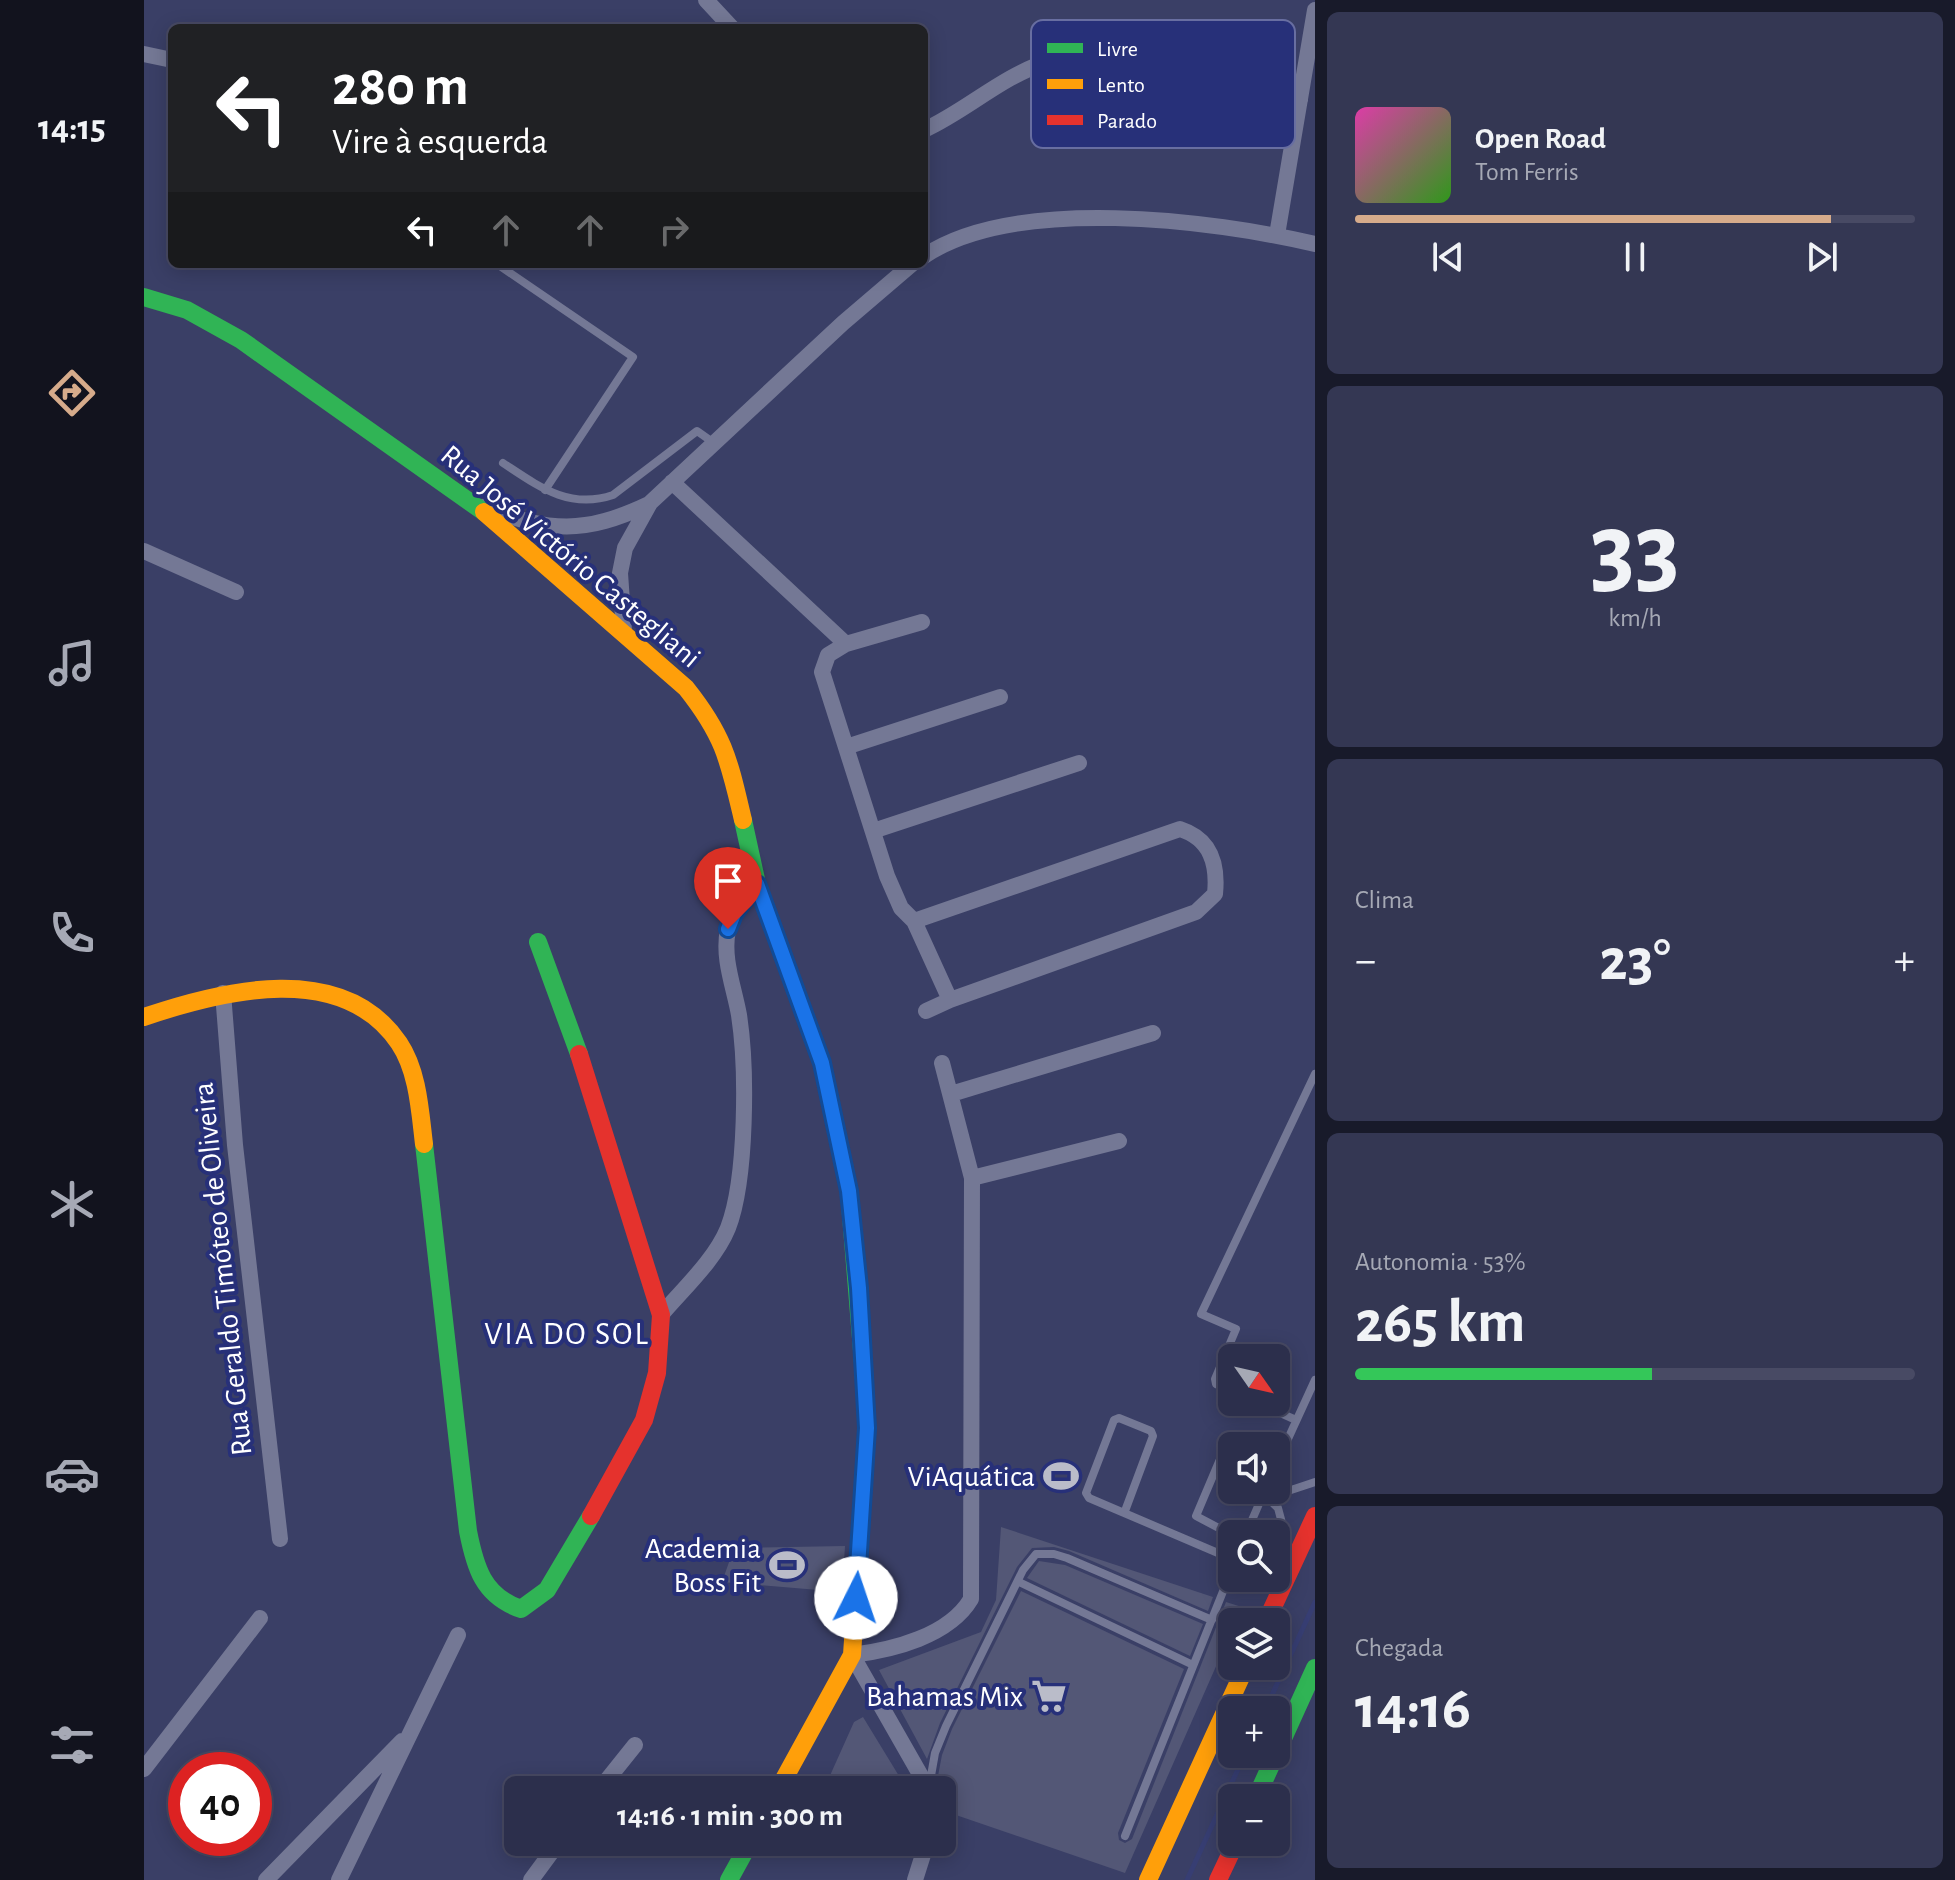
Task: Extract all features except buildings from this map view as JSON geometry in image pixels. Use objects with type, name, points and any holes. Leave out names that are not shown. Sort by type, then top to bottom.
[{"type":"street","points":[[706,0],[728,24]]},
{"type":"street","points":[[1295,129],[1315,10]]},
{"type":"street","points":[[144,54],[168,59]]},
{"type":"street","points":[[928,128],[1031,68]]},
{"type":"street","points":[[1295,99],[1300,100]]},
{"type":"street","points":[[1277,235],[1292,148]]},
{"type":"street","points":[[928,254],[975,232],[1063,220],[1194,223],[1315,244]]},
{"type":"street","points":[[475,504],[509,517],[566,528],[590,527],[616,520],[650,503],[908,268]]},
{"type":"street","name":"Rua José Victório Castegliani","points":[[144,297],[187,310],[241,340],[475,504],[686,688],[709,717],[727,751],[757,884],[822,1063],[849,1191],[859,1288],[867,1428],[852,1655]]},
{"type":"street","points":[[672,482],[846,644]]},
{"type":"street","points":[[624,631],[620,573],[625,548],[650,503]]},
{"type":"street","points":[[144,551],[236,592]]},
{"type":"street","points":[[922,622],[846,644],[828,655],[822,672],[901,908],[914,921],[950,1000]]},
{"type":"street","points":[[846,747],[1000,697]]},
{"type":"street","points":[[873,831],[1079,763]]},
{"type":"street","points":[[914,921],[1180,829],[1193,834],[1211,853],[1217,876],[1215,894],[1196,912],[926,1011]]},
{"type":"street","points":[[661,1315],[712,1254],[728,1229],[737,1192],[742,1133],[741,1039],[726,948],[734,914],[757,884]]},
{"type":"street","points":[[144,1017],[223,993],[310,990],[349,998],[379,1019],[399,1041],[413,1071],[475,1568],[487,1591],[504,1605],[521,1609],[547,1590],[617,1473],[644,1420],[653,1384],[661,1315],[569,1023],[538,942]]},
{"type":"street","name":"Rua Geraldo Timóteo de Oliveira","points":[[223,993],[235,1145],[280,1539]]},
{"type":"street","points":[[951,1094],[1153,1033]]},
{"type":"street","points":[[852,1655],[886,1651],[950,1624],[963,1614],[971,1599],[972,1178],[942,1063]]},
{"type":"street","points":[[972,1178],[1119,1141]]},
{"type":"street","points":[[1290,1569],[1315,1516]]},
{"type":"street","points":[[144,1769],[260,1618]]},
{"type":"street","points":[[339,1880],[458,1635]]},
{"type":"street","points":[[852,1655],[922,1776]]},
{"type":"street","points":[[786,1776],[852,1655]]},
{"type":"street","points":[[1290,1723],[1315,1668]]},
{"type":"street","points":[[1148,1880],[1240,1680]]},
{"type":"street","points":[[266,1880],[412,1730]]},
{"type":"street","points":[[610,1776],[635,1745]]},
{"type":"street","points":[[531,1880],[549,1856]]},
{"type":"street","points":[[729,1880],[742,1856]]},
{"type":"street","points":[[915,1880],[923,1856]]},
{"type":"street","points":[[1218,1880],[1229,1856]]},
{"type":"lane","points":[[503,268],[633,357],[545,490]]},
{"type":"lane","points":[[503,463],[564,499],[598,500],[613,495],[697,431],[714,443]]},
{"type":"lane","points":[[1230,1344],[1236,1329],[1201,1314],[1315,1074]]},
{"type":"lane","points":[[1290,1433],[1315,1380]]},
{"type":"lane","points":[[1287,1416],[1296,1420]]},
{"type":"lane","points":[[1125,1511],[1153,1436],[1151,1431],[1119,1418],[1114,1420],[1086,1493],[1089,1498],[1218,1553]]},
{"type":"lane","points":[[1218,1464],[1196,1516],[1218,1528]]},
{"type":"lane","points":[[1290,1490],[1315,1482]]},
{"type":"lane","points":[[931,1776],[935,1753],[946,1726],[1029,1560],[1036,1554],[1054,1554],[1212,1620]]},
{"type":"lane","points":[[1019,1582],[1193,1665]]},
{"type":"lane","points":[[1125,1836],[1223,1592]]},
{"type":"waterway","points":[[1271,1696],[1315,1602]]},
{"type":"waterway","points":[[1187,1880],[1239,1768]]},
{"type":"traffic: fast","points":[[144,297],[187,310],[241,340],[484,512]]},
{"type":"traffic: fast","points":[[743,820],[757,884],[822,1063],[849,1191],[863,1363]]},
{"type":"traffic: fast","points":[[538,942],[579,1054]]},
{"type":"traffic: fast","points":[[424,1144],[468,1531],[483,1579],[498,1596],[521,1609],[547,1590],[591,1516]]},
{"type":"traffic: fast","points":[[1290,1723],[1315,1668]]},
{"type":"traffic: fast","points":[[1262,1784],[1270,1768]]},
{"type":"traffic: fast","points":[[729,1880],[742,1856]]},
{"type":"traffic: slow","points":[[484,512],[686,688],[724,750],[743,820]]},
{"type":"traffic: slow","points":[[144,1017],[245,991],[315,991],[347,1000],[375,1017],[405,1054],[417,1092],[424,1144]]},
{"type":"traffic: slow","points":[[786,1776],[852,1655],[867,1428],[863,1363]]},
{"type":"traffic: slow","points":[[1148,1880],[1240,1680]]},
{"type":"traffic: jam","points":[[579,1054],[661,1315],[657,1373],[644,1420],[591,1516]]},
{"type":"traffic: jam","points":[[1272,1608],[1315,1516]]},
{"type":"traffic: jam","points":[[1218,1880],[1229,1856]]},
{"type":"place","name":"ViAquática","points":[[1061,1476]]},
{"type":"place","name":"Academia Boss Fit","points":[[787,1565]]},
{"type":"place","name":"Bahamas Mix","points":[[1049,1696]]},
{"type":"district","name":"VIA DO SOL","points":[[567,1333]]},
{"type":"route","points":[[728,929],[734,914],[757,884],[822,1063],[837,1124],[849,1191],[859,1288],[867,1428],[856,1598]]}]
